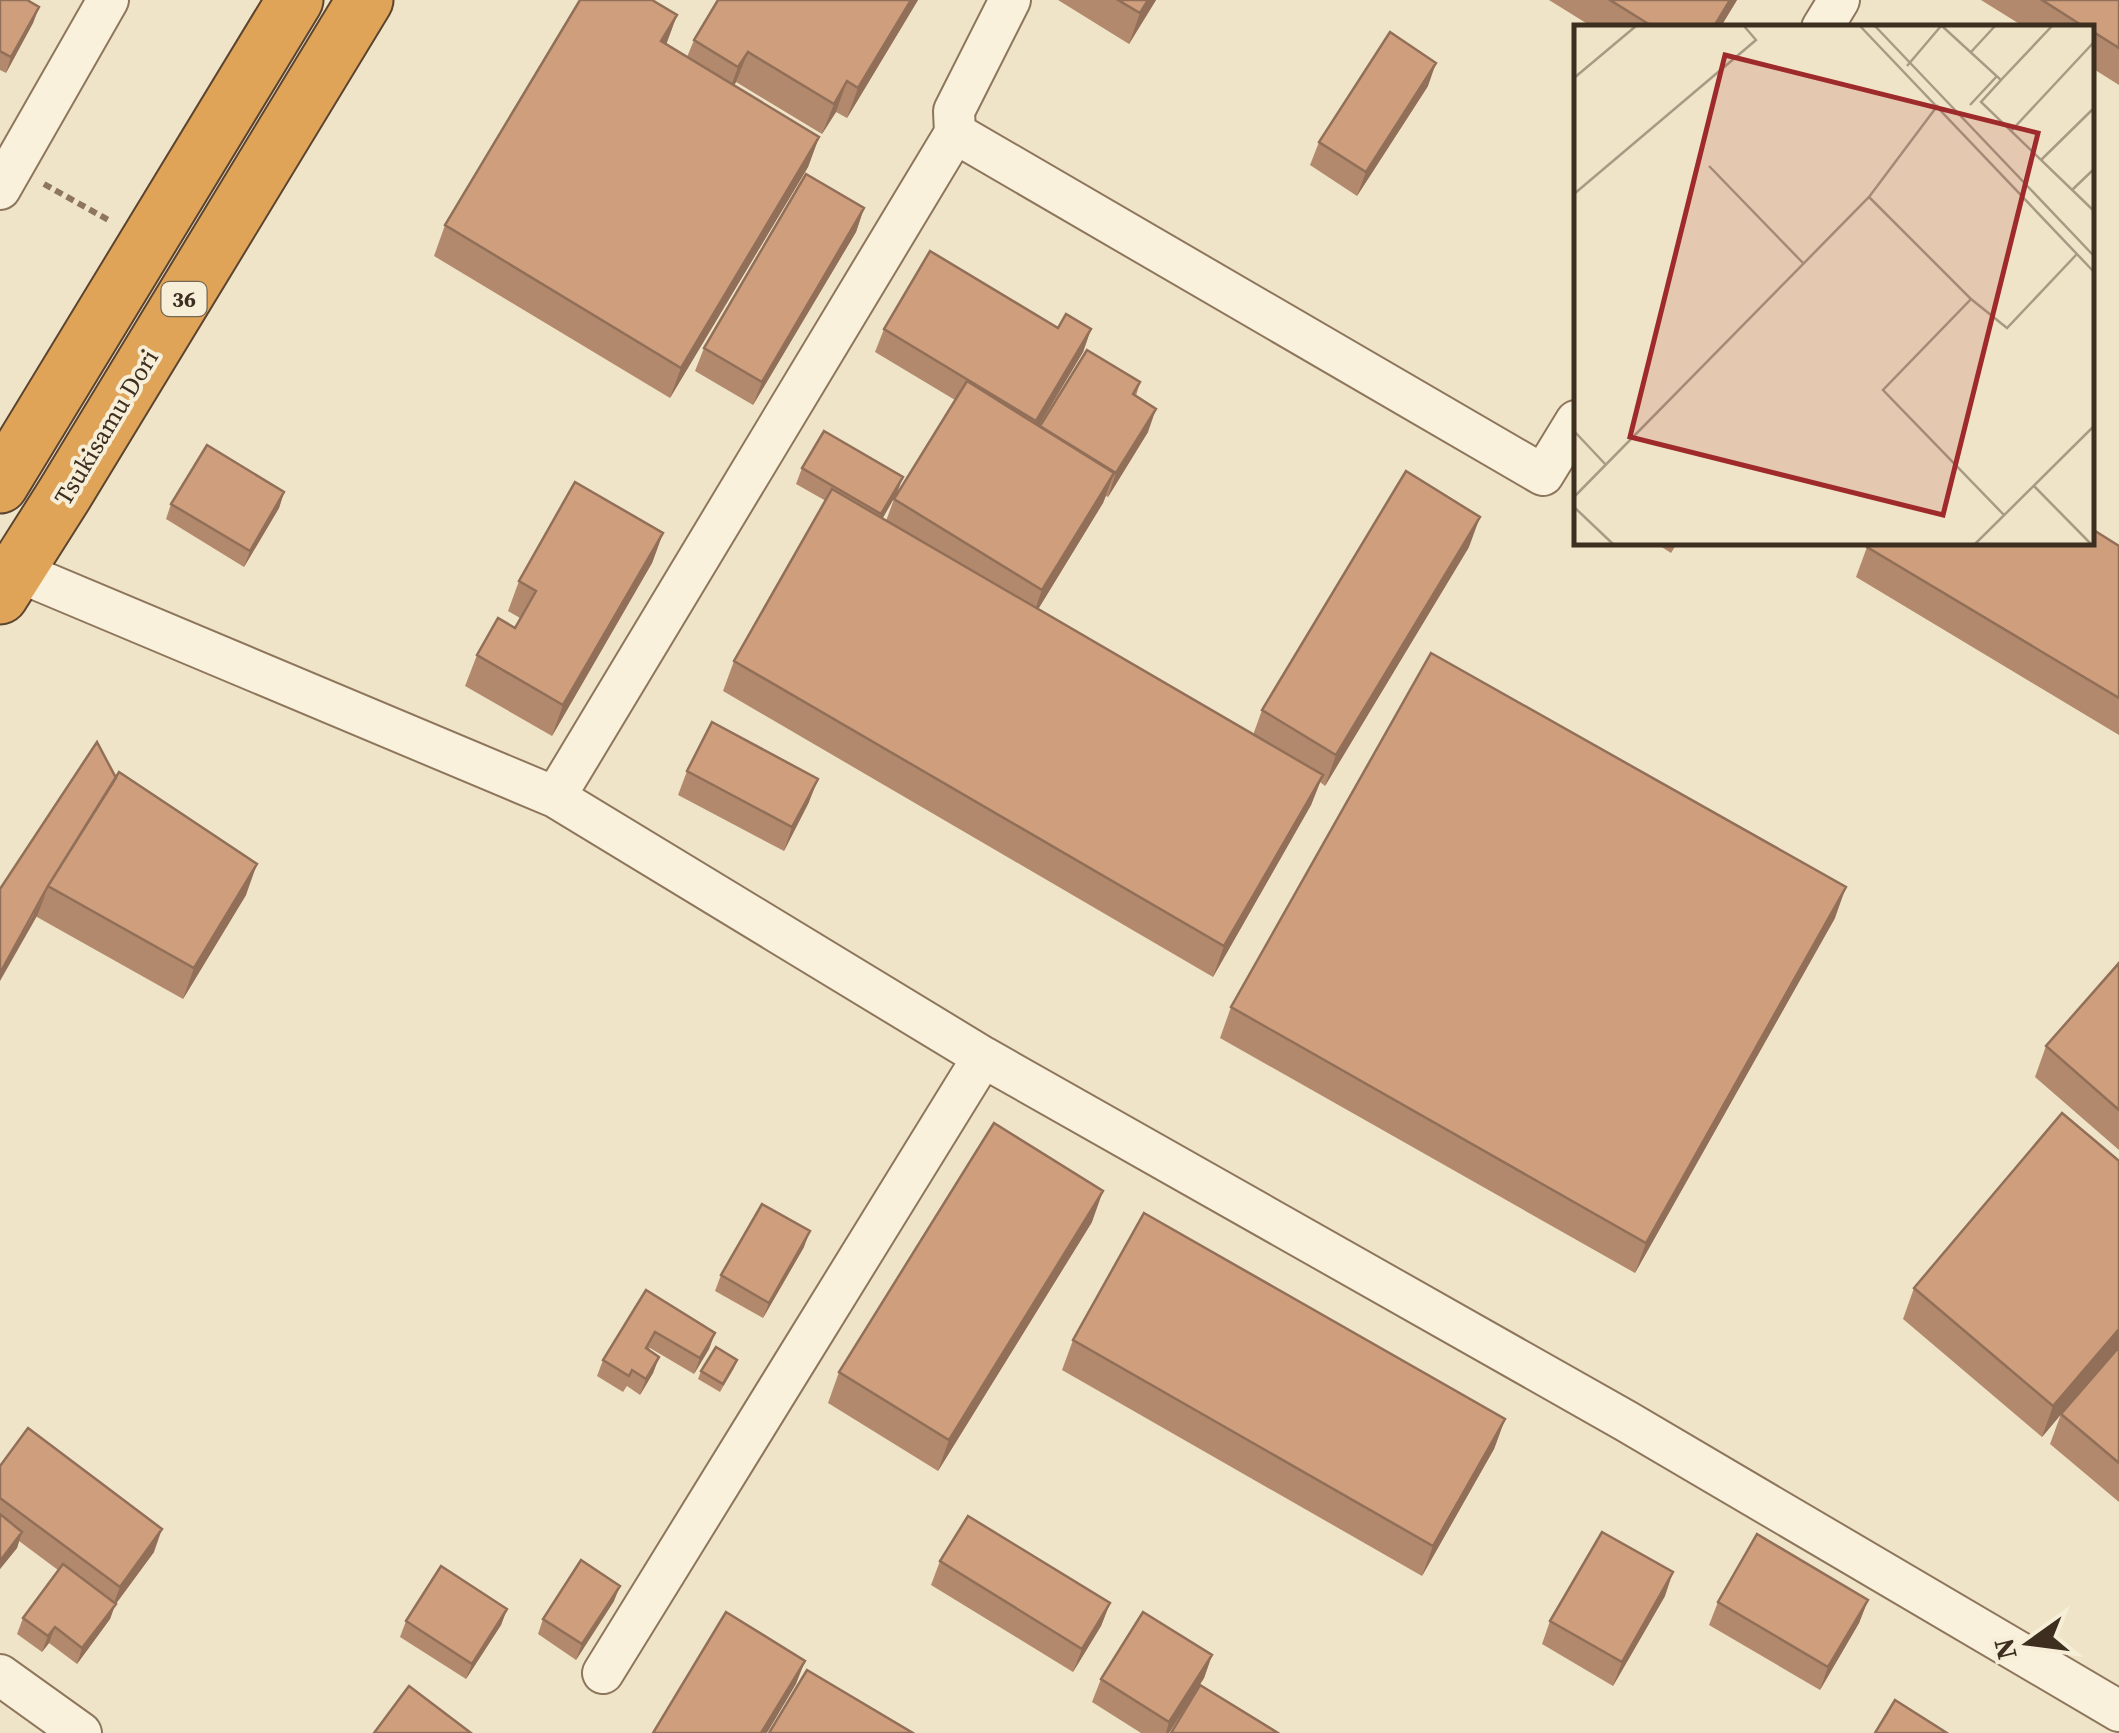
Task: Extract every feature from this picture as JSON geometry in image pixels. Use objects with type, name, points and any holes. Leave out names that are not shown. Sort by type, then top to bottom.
[{"type":"highway","name":"36","points":[[0,485],[296,0]]},
{"type":"highway","name":"Tsukisamu Dori","points":[[5,577],[75,478],[366,0]]},
{"type":"street","points":[[10,156],[108,0]]},
{"type":"street","points":[[555,797],[955,133],[954,111],[1010,0]]},
{"type":"street","points":[[1824,25],[1839,0]]},
{"type":"street","points":[[955,133],[1542,475],[1574,424]]},
{"type":"street","points":[[5,577],[555,797],[983,1058],[1626,1421],[2119,1711]]},
{"type":"street","points":[[603,1673],[983,1058]]},
{"type":"street","points":[[0,1675],[81,1733]]},
{"type":"path","points":[[10,156],[147,243]]},
{"type":"building","points":[[0,0],[27,0],[39,7],[11,57],[0,51]]},
{"type":"building","points":[[580,0],[652,0],[677,15],[661,41],[819,137],[681,368],[445,225]]},
{"type":"building","points":[[718,0],[911,0],[858,88],[847,81],[834,104],[748,52],[738,67],[694,40]]},
{"type":"building","points":[[1118,0],[1148,0],[1140,13]]},
{"type":"building","points":[[1610,0],[1730,0],[1715,25],[1650,25]]},
{"type":"building","points":[[2042,0],[2119,0],[2119,48],[2094,32],[2094,25],[2081,25]]},
{"type":"building","points":[[1390,32],[1436,63],[1366,172],[1319,142]]},
{"type":"building","points":[[806,174],[864,208],[762,382],[704,348]]},
{"type":"building","points":[[930,251],[1058,328],[1066,314],[1091,329],[1036,421],[884,329]]},
{"type":"building","points":[[1087,350],[1140,382],[1133,394],[1156,409],[1116,473],[1040,426]]},
{"type":"building","points":[[967,381],[1114,473],[1042,590],[894,499]]},
{"type":"building","points":[[824,431],[903,477],[881,514],[802,468]]},
{"type":"building","points":[[207,445],[284,492],[250,551],[171,504]]},
{"type":"building","points":[[1406,471],[1480,517],[1336,755],[1262,710]]},
{"type":"building","points":[[575,482],[663,533],[563,705],[477,655],[498,618],[515,628],[536,591],[519,581]]},
{"type":"building","points":[[832,489],[1323,775],[1224,946],[734,661]]},
{"type":"building","points":[[2094,530],[2119,546],[2119,698],[1867,547],[2094,545]]},
{"type":"building","points":[[1431,653],[1846,887],[1646,1243],[1231,1007]]},
{"type":"building","points":[[712,722],[818,779],[792,827],[687,771]]},
{"type":"building","points":[[97,742],[116,778],[48,886],[0,973],[0,889]]},
{"type":"building","points":[[119,772],[257,864],[194,968],[48,886]]},
{"type":"building","points":[[2119,963],[2119,1110],[2046,1046]]},
{"type":"building","points":[[2062,1113],[2119,1161],[2119,1329],[2053,1406],[1914,1288]]},
{"type":"building","points":[[994,1123],[1103,1191],[949,1440],[839,1372]]},
{"type":"building","points":[[762,1204],[810,1231],[769,1303],[721,1275]]},
{"type":"building","points":[[1144,1213],[1505,1419],[1433,1546],[1073,1340]]},
{"type":"building","points":[[646,1290],[715,1333],[700,1358],[655,1332],[646,1348],[659,1357],[646,1379],[632,1370],[629,1376],[603,1360]]},
{"type":"building","points":[[716,1347],[737,1360],[723,1384],[701,1371]]},
{"type":"building","points":[[2119,1347],[2119,1463],[2061,1414]]},
{"type":"building","points":[[28,1428],[162,1529],[120,1587],[0,1498],[0,1466]]},
{"type":"building","points":[[0,1514],[22,1532],[0,1561]]},
{"type":"building","points":[[968,1516],[1110,1603],[1082,1649],[940,1561]]},
{"type":"building","points":[[1602,1532],[1673,1572],[1622,1662],[1550,1621]]},
{"type":"building","points":[[1757,1534],[1868,1600],[1828,1667],[1718,1602]]},
{"type":"building","points":[[581,1560],[620,1586],[582,1644],[543,1619]]},
{"type":"building","points":[[63,1564],[116,1604],[82,1648],[55,1627],[48,1636],[23,1618]]},
{"type":"building","points":[[441,1566],[507,1609],[472,1664],[406,1621]]},
{"type":"building","points":[[726,1612],[805,1661],[761,1733],[653,1733]]},
{"type":"building","points":[[1143,1612],[1212,1655],[1169,1722],[1101,1679]]},
{"type":"building","points":[[807,1670],[913,1733],[769,1733]]},
{"type":"building","points":[[1200,1685],[1278,1733],[1171,1733]]},
{"type":"building","points":[[409,1686],[471,1733],[374,1733]]},
{"type":"building","points":[[1895,1700],[1947,1733],[1875,1733]]}]
